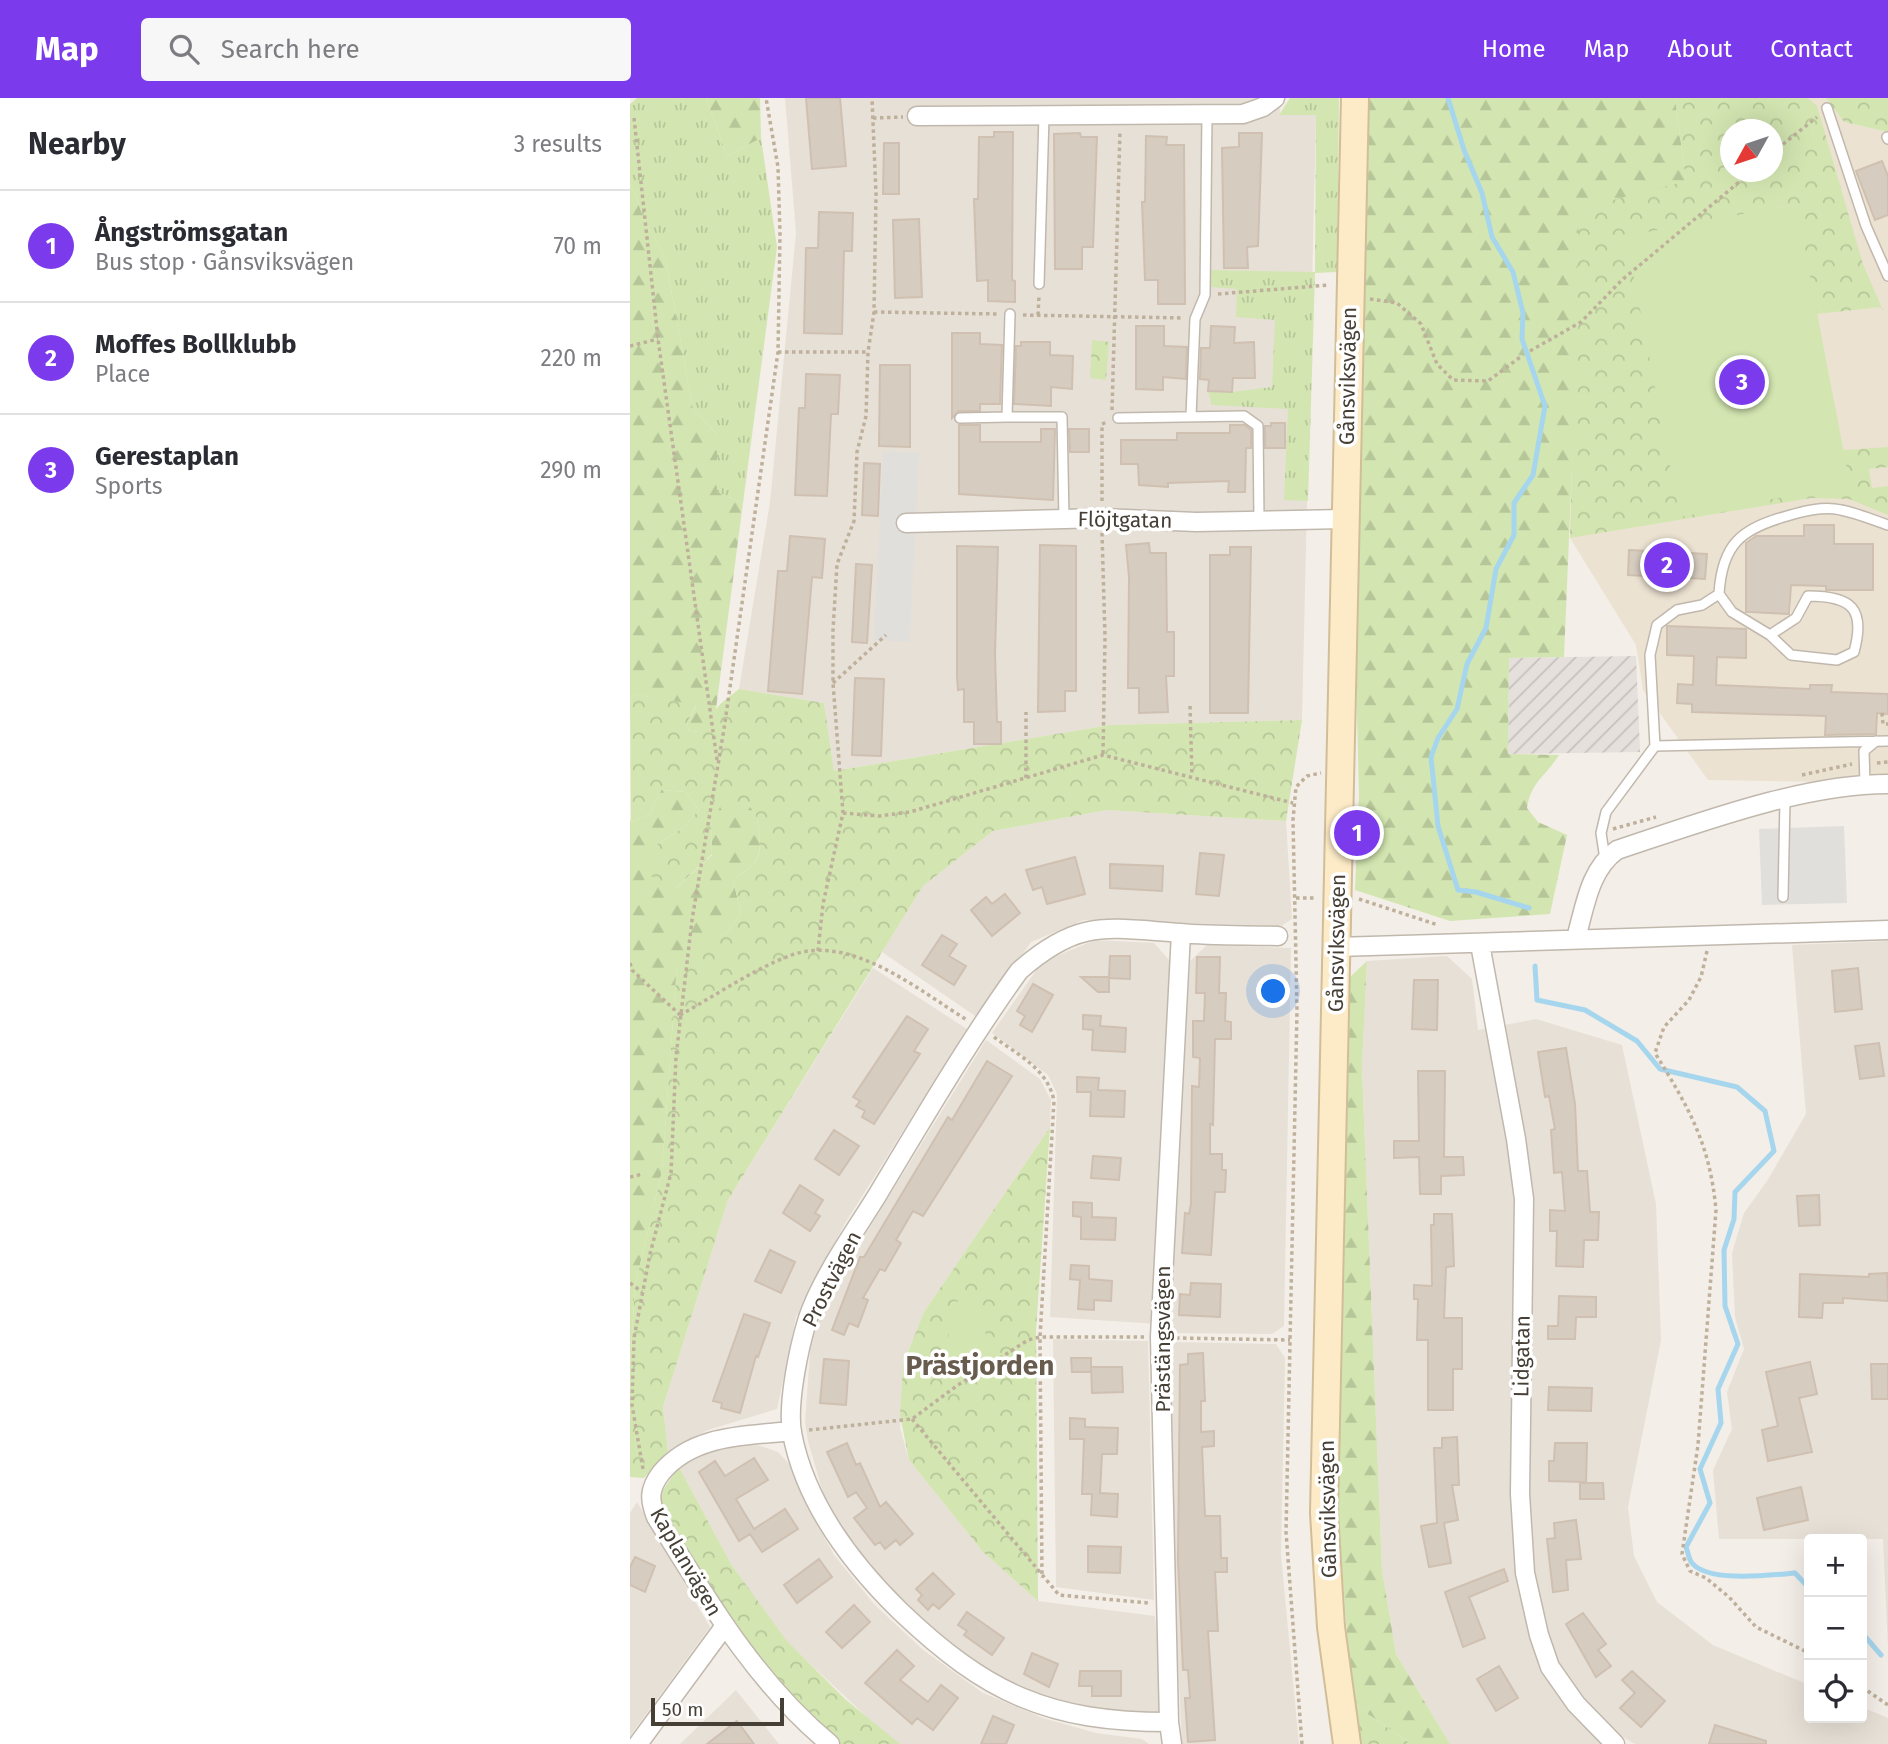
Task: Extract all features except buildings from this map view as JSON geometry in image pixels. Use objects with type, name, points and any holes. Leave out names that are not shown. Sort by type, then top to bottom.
[{"type":"main road","name":"Gånsviksvägen","points":[[1347,1744],[1331,1627],[1324,1513],[1355,98]]},
{"type":"street","points":[[917,116],[1243,114],[1263,107],[1275,98]]},
{"type":"street","name":"Flöjtgatan","points":[[906,523],[1102,518],[1345,519]]},
{"type":"street","points":[[1576,938],[1594,876],[1605,859],[1617,850],[1785,800],[1865,784],[1888,784]]},
{"type":"street","name":"Prostvägen","points":[[1169,1723],[1117,1722],[1059,1711],[1026,1700],[981,1678],[954,1659],[885,1596],[854,1561],[820,1509],[804,1473],[792,1431],[796,1371],[809,1317],[838,1260],[1019,971],[1043,950],[1068,937],[1094,929],[1124,927],[1181,933],[1278,936]]},
{"type":"street","points":[[1337,947],[1888,930]]},
{"type":"street","name":"Prästängsvägen","points":[[1172,1744],[1169,1723],[1160,1337],[1181,933]]},
{"type":"street","name":"Lidgatan","points":[[1480,944],[1516,1139],[1524,1199],[1520,1494],[1525,1573],[1539,1635],[1550,1667],[1576,1704],[1615,1744]]},
{"type":"street","name":"Kaplanvägen","points":[[792,1431],[735,1437],[688,1449],[666,1467],[652,1486],[650,1502],[656,1517],[724,1627],[772,1687],[830,1744]]},
{"type":"street","name":"Kaplanvägen","points":[[638,1744],[724,1627]]},
{"type":"lane","points":[[1827,108],[1866,226],[1888,276]]},
{"type":"lane","points":[[1191,416],[1195,319],[1205,295],[1207,114]]},
{"type":"lane","points":[[1039,284],[1044,116]]},
{"type":"lane","points":[[1007,417],[1010,314]]},
{"type":"lane","points":[[1118,418],[1244,416],[1258,426],[1259,520]]},
{"type":"lane","points":[[960,418],[1062,417],[1064,519]]},
{"type":"lane","points":[[1770,635],[1796,618],[1808,596],[1835,596],[1854,609],[1860,629],[1853,652],[1837,660],[1791,655],[1770,635],[1732,611],[1719,594],[1720,575],[1733,545],[1753,526],[1807,510],[1840,509],[1888,525]]},
{"type":"lane","points":[[1605,859],[1601,833],[1606,812],[1655,746],[1650,655],[1657,625],[1677,610],[1702,605],[1719,594]]},
{"type":"lane","points":[[1865,784],[1864,751],[1875,741]]},
{"type":"lane","points":[[1655,746],[1888,741]]},
{"type":"lane","points":[[1783,897],[1785,800]]},
{"type":"path","points":[[652,1486],[641,1466],[632,1419],[634,1338],[671,1173],[680,1015],[692,920],[718,765],[778,352],[778,167],[766,98]]},
{"type":"path","points":[[818,951],[823,904],[843,813],[833,684],[837,564],[854,521],[857,452],[866,416],[868,352],[874,312],[876,194],[873,98]]},
{"type":"path","points":[[1783,145],[1827,108]]},
{"type":"path","points":[[1103,755],[1105,637],[1102,424],[1118,418],[1110,407],[1121,115]]},
{"type":"path","points":[[873,118],[917,116]]},
{"type":"path","points":[[634,118],[658,340],[718,765]]},
{"type":"path","points":[[1530,351],[1581,322],[1622,280],[1739,182]]},
{"type":"path","points":[[1038,315],[1039,284]]},
{"type":"path","points":[[1205,295],[1332,285],[1350,286],[1363,298],[1397,303],[1421,324],[1437,364],[1453,380],[1488,380],[1523,355]]},
{"type":"path","points":[[874,312],[1195,319]]},
{"type":"path","points":[[630,346],[658,340]]},
{"type":"path","points":[[778,352],[868,352]]},
{"type":"path","points":[[833,684],[886,635]]},
{"type":"path","points":[[1190,706],[1192,776]]},
{"type":"path","points":[[1026,712],[1026,778]]},
{"type":"path","points":[[1882,713],[1883,724],[1888,724]]},
{"type":"path","points":[[843,813],[879,816],[909,811],[1103,755],[1293,803]]},
{"type":"path","points":[[1302,1744],[1286,1532],[1296,898],[1293,803],[1299,781],[1307,776],[1340,769]]},
{"type":"path","points":[[1296,898],[1325,898]]},
{"type":"path","points":[[1347,899],[1359,899],[1448,926]]},
{"type":"path","points":[[1717,934],[1703,957],[1701,977],[1689,1000],[1664,1027],[1655,1053],[1701,1136],[1712,1172],[1716,1210],[1698,1445],[1682,1553],[1690,1571],[1706,1578],[1730,1597],[1756,1627],[1804,1651]]},
{"type":"path","points":[[680,1015],[790,955],[818,951],[860,958],[981,1028],[1037,1068],[1051,1086],[1054,1101],[1040,1337],[1042,1578]]},
{"type":"path","points":[[630,963],[632,970],[680,1015]]},
{"type":"path","points":[[630,1177],[643,1174]]},
{"type":"path","points":[[630,1283],[643,1292]]},
{"type":"path","points":[[792,1431],[912,1419],[957,1385],[1028,1340],[1040,1337],[1290,1340]]},
{"type":"path","points":[[912,1419],[1042,1578],[1059,1595],[1166,1605]]},
{"type":"path","points":[[1867,1690],[1888,1705]]},
{"type":"shaded area","points":[[785,98],[1279,98],[1280,115],[1316,115],[1302,720],[1110,725],[834,771],[824,703],[739,689],[770,502],[796,233]]},
{"type":"shaded area","points":[[1675,98],[1826,98],[1844,122],[1888,132],[1888,779],[1822,782],[1708,780],[1643,690],[1636,645],[1570,538],[1579,209],[1686,181]],"holes":[[[1834,525],[1834,544],[1873,544],[1826,590],[1826,578],[1804,585],[1791,585],[1791,614],[1746,614],[1746,536],[1792,536],[1804,552]],[[1629,550],[1706,554],[1705,579],[1628,575]]]},
{"type":"shaded area","points":[[883,451],[919,453],[910,642],[874,640]]},
{"type":"shaded area","points":[[1636,656],[1640,752],[1508,754],[1509,658]]},
{"type":"shaded area","points":[[1107,810],[1286,821],[1292,919],[1281,926],[1084,920],[1031,942],[978,1018],[882,952],[923,886],[993,831]]},
{"type":"shaded area","points":[[1844,826],[1847,903],[1762,905],[1759,829]]},
{"type":"shaded area","points":[[1095,940],[1154,943],[1170,961],[1158,1324],[1050,1317],[1057,1094],[1048,1075],[992,1033],[1042,962]]},
{"type":"shaded area","points":[[1888,941],[1888,1647],[1883,1539],[1867,1539],[1867,1534],[1804,1534],[1804,1539],[1719,1539],[1713,1470],[1732,1429],[1727,1392],[1744,1349],[1735,1317],[1732,1253],[1744,1213],[1767,1181],[1806,1114],[1792,945]]},
{"type":"shaded area","points":[[1207,945],[1291,948],[1284,1326],[1272,1334],[1170,1333],[1190,961]]},
{"type":"shaded area","points":[[1447,956],[1472,979],[1478,1030],[1536,1019],[1622,1045],[1656,1204],[1661,1340],[1628,1507],[1634,1556],[1657,1602],[1713,1645],[1804,1683],[1804,1723],[1867,1723],[1867,1709],[1888,1718],[1888,1744],[1635,1744],[1618,1734],[1613,1744],[1450,1744],[1396,1654],[1382,1570],[1362,1068],[1367,961]]},
{"type":"shaded area","points":[[873,968],[967,1029],[844,1225],[796,1317],[777,1409],[708,1430],[668,1451],[663,1407],[728,1200]]},
{"type":"shaded area","points":[[986,1040],[1040,1079],[1051,1100],[1050,1127],[924,1312],[903,1364],[900,1428],[909,1460],[983,1552],[1038,1601],[1155,1616],[1164,1715],[1097,1712],[1044,1697],[992,1674],[930,1632],[850,1547],[825,1500],[808,1441],[805,1422],[811,1340],[829,1293]]},
{"type":"shaded area","points":[[1053,1339],[1148,1341],[1154,1600],[1056,1587]]},
{"type":"shaded area","points":[[1171,1342],[1276,1344],[1285,1358],[1281,1555],[1299,1744],[1182,1744],[1175,1601]]},
{"type":"shaded area","points":[[755,1444],[778,1452],[789,1464],[808,1508],[834,1555],[874,1604],[922,1649],[983,1693],[1043,1718],[1096,1733],[1142,1739],[1149,1744],[900,1744],[886,1735],[785,1640],[731,1564],[679,1467],[707,1450]]},
{"type":"shaded area","points":[[637,1502],[710,1627],[630,1736],[630,1513]]},
{"type":"shaded area","points":[[736,1690],[779,1744],[680,1744]]},
{"type":"green space","points":[[637,98],[706,98],[727,156],[761,138],[777,247],[743,503],[717,492],[717,434],[693,409],[665,256],[644,219],[630,181],[630,104]]},
{"type":"green space","points":[[706,98],[760,98],[761,138],[727,156]]},
{"type":"green space","points":[[1290,98],[1339,98],[1337,272],[1315,273],[1308,501],[1284,500],[1288,409],[1212,405],[1208,391],[1232,392],[1272,387],[1275,320],[1236,317],[1237,289],[1211,287],[1211,270],[1315,272],[1316,115],[1279,115]]},
{"type":"green space","points":[[1365,98],[1675,98],[1686,181],[1576,374],[1564,657],[1509,658],[1508,754],[1559,755],[1535,786],[1527,808],[1538,822],[1567,835],[1550,914],[1450,921],[1355,890],[1359,796],[1355,632]]},
{"type":"green space","points":[[1675,98],[1808,98],[1817,106],[1863,264],[1888,322],[1881,307],[1817,314],[1795,204],[1627,237],[1849,484],[1843,450],[1888,447],[1888,467],[1869,469],[1872,488],[1888,486],[1888,515],[1849,499],[1811,498],[1570,538],[1579,209],[1686,181]]},
{"type":"green space","points":[[1826,98],[1888,98],[1888,132],[1844,122]]},
{"type":"green space","points":[[630,181],[644,219],[665,256],[693,409],[717,434],[717,492],[743,503],[716,709],[710,724],[704,730],[695,732],[689,731],[687,723],[696,706],[635,694],[630,701]]},
{"type":"green space","points":[[1796,204],[1850,484],[1680,517],[1626,236]]},
{"type":"green space","points":[[1092,340],[1109,342],[1106,380],[1090,378]]},
{"type":"green space","points":[[739,689],[824,703],[834,771],[1110,725],[1302,720],[1286,821],[1107,810],[993,831],[923,886],[728,1200],[663,1407],[668,1451],[644,1478],[630,1477],[630,1367],[635,1286],[662,1171],[677,964],[728,932],[741,913],[733,880],[756,861],[760,842],[757,820],[747,803],[722,803],[711,825],[712,854],[675,889],[651,876],[653,847],[683,828],[699,810],[686,792],[661,790],[650,814],[631,822],[630,701],[635,694],[696,705],[687,723],[689,731],[701,731],[707,726],[718,706]]},
{"type":"green space","points":[[661,790],[686,792],[699,810],[683,828],[653,847],[675,889],[712,855],[711,825],[721,803],[747,803],[758,823],[760,849],[752,865],[733,880],[741,913],[728,932],[677,965],[662,1171],[635,1286],[630,1367],[630,819],[631,822],[650,814]]},
{"type":"green space","points":[[1367,961],[1362,1068],[1382,1570],[1396,1654],[1450,1744],[1411,1744],[1352,1703],[1336,1486],[1349,978]]},
{"type":"green space","points":[[1050,1127],[1036,1331],[1038,1601],[983,1552],[909,1460],[900,1415],[903,1364],[924,1312]]},
{"type":"green space","points":[[953,1301],[989,1306],[982,1359],[946,1354]]},
{"type":"green space","points":[[679,1467],[731,1564],[786,1640],[845,1699],[900,1744],[838,1744],[766,1671],[718,1607],[654,1503]]},
{"type":"green space","points":[[1352,1703],[1411,1744],[1362,1744]]},
{"type":"waterway","points":[[1448,98],[1464,150],[1482,193],[1492,237],[1513,272],[1523,313],[1522,339],[1545,406],[1533,475],[1514,503],[1514,535],[1496,569],[1486,628],[1467,664],[1457,709],[1438,738],[1431,757],[1438,826],[1458,890],[1476,892],[1529,908]]},
{"type":"waterway","points":[[1535,966],[1537,1000],[1585,1010],[1637,1041],[1660,1069],[1737,1087],[1765,1111],[1774,1151],[1735,1192],[1734,1219],[1724,1250],[1725,1306],[1738,1344],[1718,1389],[1721,1423],[1700,1469],[1710,1503],[1686,1547],[1692,1563],[1711,1573],[1740,1576],[1795,1573],[1804,1583]]},
{"type":"waterway","points":[[1867,1639],[1881,1655]]},
{"type":"place","name":"Gerestaplan","points":[[1742,382]]},
{"type":"place","name":"Moffes Bollklubb","points":[[1667,565]]},
{"type":"place","name":"Ångströmsgatan","points":[[1357,833]]},
{"type":"district","name":"Prästjorden","points":[[980,1365]]}]
